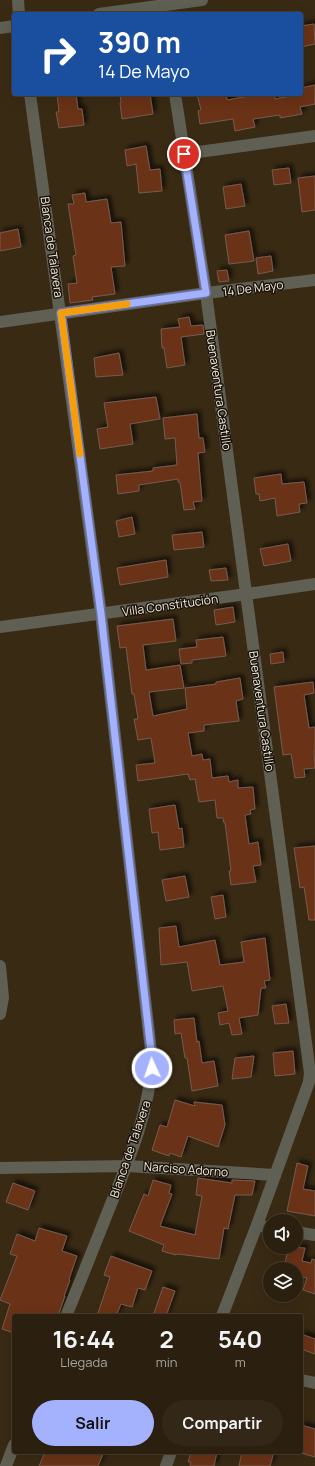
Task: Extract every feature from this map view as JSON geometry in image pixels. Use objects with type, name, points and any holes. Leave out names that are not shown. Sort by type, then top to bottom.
[{"type":"street","points":[[18,0],[19,12]]},
{"type":"street","points":[[115,12],[202,0]]},
{"type":"street","points":[[0,28],[12,26]]},
{"type":"street","name":"Blanca de Talavera","points":[[30,96],[101,614],[152,1060],[148,1097],[127,1166],[67,1314]]},
{"type":"street","name":"Buenaventura Castillo","points":[[175,96],[206,293],[312,1082],[223,1314]]},
{"type":"street","points":[[184,154],[315,136]]},
{"type":"street","name":"14 De Mayo","points":[[0,322],[206,293],[315,280]]},
{"type":"street","name":"Villa Constitución","points":[[0,627],[315,584]]},
{"type":"street","points":[[0,966],[2,998],[0,1014]]},
{"type":"street","name":"Narciso Adorno","points":[[0,1168],[127,1166],[275,1175]]},
{"type":"street","points":[[257,1225],[263,1226]]},
{"type":"street","points":[[303,1233],[315,1235]]},
{"type":"street","points":[[303,1380],[315,1383]]},
{"type":"street","points":[[6,1466],[12,1450]]},
{"type":"street","points":[[166,1466],[170,1454]]},
{"type":"building","points":[[314,24],[315,44],[303,47],[303,26]]},
{"type":"building","points":[[315,85],[315,104],[300,107],[302,114],[280,118],[280,115],[253,119],[255,127],[235,131],[233,119],[200,124],[198,111],[201,110],[198,96],[226,96],[227,100],[249,96],[274,96],[275,99],[291,96],[303,96],[303,88]]},
{"type":"building","points":[[57,96],[76,96],[78,109],[82,109],[84,125],[59,128],[56,112],[59,112]]},
{"type":"building","points":[[120,96],[150,96],[153,114],[122,119]]},
{"type":"building","points":[[146,146],[150,170],[160,169],[162,191],[139,193],[136,164],[127,166],[125,150]]},
{"type":"building","points":[[289,168],[291,183],[274,185],[272,170]]},
{"type":"building","points":[[315,176],[315,210],[302,212],[298,178]]},
{"type":"building","points":[[241,184],[245,206],[226,209],[223,187]]},
{"type":"building","points":[[85,193],[86,202],[107,199],[111,223],[121,222],[125,266],[111,267],[115,294],[92,297],[93,300],[70,303],[68,284],[77,283],[73,256],[76,255],[68,204],[74,204],[72,195]]},
{"type":"building","points":[[18,229],[21,247],[0,251],[0,233]]},
{"type":"building","points":[[249,231],[254,261],[229,264],[225,235]]},
{"type":"building","points":[[271,256],[273,271],[258,274],[256,258]]},
{"type":"building","points":[[227,270],[229,281],[219,282],[217,271]]},
{"type":"building","points":[[189,317],[191,326],[203,325],[204,334],[181,337],[185,365],[167,368],[164,348],[162,348],[161,329],[180,327],[178,319]]},
{"type":"building","points":[[119,353],[123,375],[96,377],[94,358]]},
{"type":"building","points":[[156,397],[160,419],[130,424],[133,444],[100,449],[97,429],[108,427],[104,403]]},
{"type":"building","points":[[197,414],[199,438],[203,438],[205,452],[198,453],[202,501],[193,502],[195,509],[184,510],[180,482],[178,482],[178,479],[139,485],[139,491],[118,494],[116,475],[153,471],[153,468],[177,465],[175,438],[165,439],[163,418]]},
{"type":"building","points":[[281,474],[282,484],[304,482],[307,503],[299,504],[300,512],[277,516],[275,498],[260,501],[259,494],[256,494],[254,478]]},
{"type":"building","points":[[132,517],[135,534],[119,537],[116,521]]},
{"type":"building","points":[[202,532],[204,547],[174,550],[172,535]]},
{"type":"building","points":[[288,544],[291,561],[264,566],[260,549]]},
{"type":"building","points":[[166,560],[168,577],[120,585],[117,568]]},
{"type":"building","points":[[226,568],[228,580],[211,581],[209,570]]},
{"type":"building","points":[[233,607],[235,622],[216,625],[214,610]]},
{"type":"building","points":[[173,619],[176,641],[143,645],[146,670],[180,665],[184,688],[149,692],[153,716],[187,709],[185,688],[216,684],[216,682],[240,678],[243,699],[236,701],[239,721],[204,725],[204,731],[188,733],[192,756],[202,754],[203,760],[210,759],[212,778],[228,776],[229,782],[238,780],[238,788],[253,787],[255,809],[250,810],[251,814],[245,815],[249,844],[258,842],[261,865],[253,866],[256,882],[231,885],[229,871],[231,871],[225,823],[223,818],[217,818],[215,800],[199,802],[195,779],[190,780],[188,774],[138,781],[136,765],[155,763],[151,738],[138,740],[134,719],[138,719],[134,694],[132,694],[126,647],[120,648],[117,626]]},
{"type":"building","points":[[223,637],[226,656],[192,660],[192,663],[181,664],[179,649],[197,647],[196,640]]},
{"type":"building","points":[[283,652],[284,662],[271,664],[270,654]]},
{"type":"building","points":[[313,682],[314,693],[304,695],[309,728],[315,727],[315,768],[304,769],[305,777],[295,778],[291,754],[283,755],[274,687]]},
{"type":"building","points":[[175,805],[179,829],[182,828],[184,847],[160,850],[158,832],[152,833],[149,809]]},
{"type":"building","points":[[315,846],[315,920],[309,920],[304,887],[300,888],[294,848]]},
{"type":"building","points":[[185,876],[189,897],[166,901],[162,880]]},
{"type":"building","points":[[223,895],[226,917],[215,919],[211,897]]},
{"type":"building","points":[[176,926],[179,947],[215,940],[220,965],[244,962],[241,942],[265,938],[270,980],[264,981],[266,988],[261,988],[258,1015],[239,1018],[242,1034],[232,1035],[229,1023],[220,1025],[218,1013],[228,1011],[223,986],[192,991],[187,962],[161,965],[159,928]]},
{"type":"building","points":[[286,1004],[289,1023],[275,1024],[272,1006]]},
{"type":"building","points":[[194,1018],[197,1042],[199,1041],[202,1063],[214,1061],[218,1086],[192,1091],[187,1058],[185,1058],[181,1033],[175,1034],[174,1020]]},
{"type":"building","points":[[293,1051],[295,1074],[275,1076],[273,1053]]},
{"type":"building","points":[[254,1056],[251,1077],[232,1079],[235,1058]]},
{"type":"building","points":[[175,1100],[195,1106],[194,1102],[222,1105],[225,1125],[218,1147],[188,1136],[181,1157],[170,1153],[169,1156],[152,1150],[160,1125],[167,1127]]},
{"type":"building","points":[[297,1163],[308,1166],[303,1189],[315,1191],[315,1216],[287,1211]]},
{"type":"building","points":[[198,1178],[232,1183],[232,1180],[255,1181],[252,1195],[235,1195],[228,1229],[224,1228],[219,1259],[176,1255],[162,1251],[164,1245],[129,1231],[144,1194],[148,1196],[153,1180],[171,1185],[169,1193],[172,1194],[160,1226],[195,1235],[202,1196],[196,1195]]},
{"type":"building","points":[[13,1183],[35,1191],[28,1210],[6,1202]]},
{"type":"building","points":[[39,1228],[67,1236],[62,1251],[77,1256],[59,1314],[12,1314],[12,1332],[2,1329],[10,1304],[0,1300],[17,1256],[10,1254],[17,1234],[35,1241]]},
{"type":"building","points":[[303,1248],[305,1248],[302,1261],[311,1263],[312,1259],[315,1260],[315,1294],[303,1290],[307,1278],[303,1277],[303,1262],[285,1262],[287,1254],[303,1254]]},
{"type":"building","points":[[111,1256],[152,1271],[145,1290],[138,1288],[132,1307],[121,1304],[117,1314],[98,1314],[110,1277],[104,1275]]},
{"type":"building","points":[[163,1287],[175,1291],[167,1314],[154,1314]]},
{"type":"building","points":[[303,1335],[315,1339],[315,1354],[303,1350]]},
{"type":"building","points":[[303,1426],[315,1429],[315,1457],[303,1454]]},
{"type":"building","points":[[44,1454],[103,1454],[98,1466],[39,1466]]},
{"type":"building","points":[[190,1454],[217,1454],[214,1466],[190,1466],[191,1462],[188,1462]]},
{"type":"building","points":[[242,1454],[273,1454],[270,1466],[239,1466]]},
{"type":"slow traffic","points":[[80,454],[61,313],[127,304]]},
{"type":"route","points":[[152,1068],[101,614],[61,313],[206,293],[184,154]]}]
